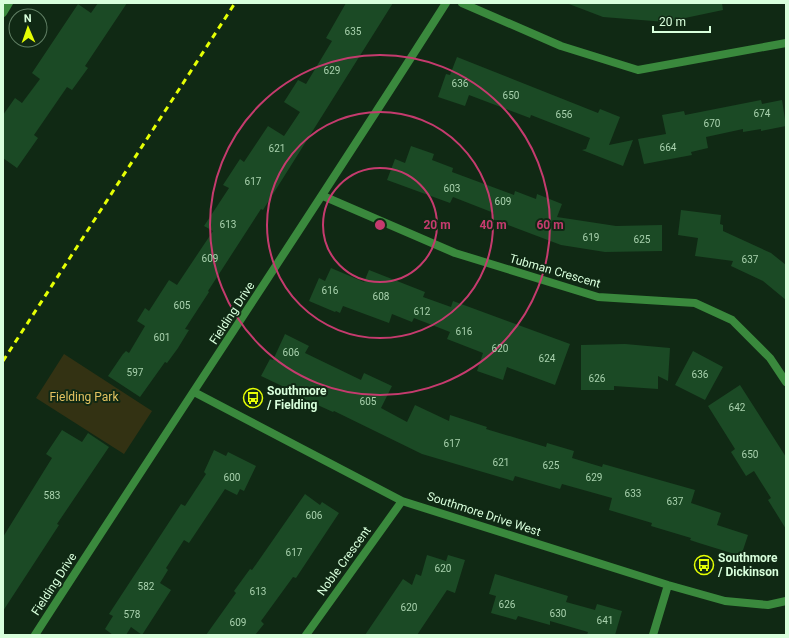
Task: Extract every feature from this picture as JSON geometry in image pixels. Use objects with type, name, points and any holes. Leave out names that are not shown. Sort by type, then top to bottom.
[{"type":"street","points":[[3,13],[10,3]]},
{"type":"street","name":"Fielding Drive","points":[[35,635],[156,447],[194,392],[322,196],[446,3]]},
{"type":"street","points":[[462,3],[561,46],[638,70],[786,43]]},
{"type":"street","name":"Tubman Crescent","points":[[322,196],[455,253],[598,297],[695,303],[732,320],[770,358],[786,382]]},
{"type":"street","name":"Southmore Drive West","points":[[194,392],[402,501],[668,585],[725,600],[768,605],[786,601]]},
{"type":"street","name":"Noble Crescent","points":[[306,635],[402,501]]},
{"type":"street","points":[[653,635],[668,585]]},
{"type":"green space","name":"Fielding Park","points":[[64,354],[152,411],[124,454],[36,398]]},
{"type":"building","points":[[98,3],[127,3],[85,66],[88,68],[72,90],[67,87],[34,135],[38,138],[17,168],[3,158],[3,115],[15,98],[22,103],[40,79],[32,73],[78,4],[91,13]]},
{"type":"building","points":[[346,3],[393,3],[263,210],[261,209],[208,291],[209,292],[185,329],[189,330],[178,348],[167,363],[165,362],[140,397],[108,376],[123,354],[126,351],[129,353],[145,326],[137,321],[145,308],[149,311],[169,280],[177,285],[213,231],[204,226],[229,188],[223,185],[240,159],[244,162],[268,126],[284,136],[300,112],[284,102],[298,80],[306,84],[332,41],[326,38]]},
{"type":"building","points":[[569,3],[722,3],[723,10],[666,22],[603,17]]},
{"type":"building","points":[[457,57],[598,113],[600,109],[620,117],[609,145],[633,140],[623,166],[582,150],[586,149],[590,138],[531,115],[530,118],[469,95],[465,106],[438,97],[446,74],[450,75]]},
{"type":"building","points":[[761,100],[762,104],[782,100],[786,126],[761,131],[761,129],[743,132],[743,129],[706,137],[708,148],[691,152],[692,155],[644,164],[638,139],[666,134],[662,115],[684,111],[685,115]]},
{"type":"building","points":[[411,146],[434,154],[432,160],[453,168],[452,172],[514,195],[515,191],[536,199],[537,194],[562,204],[557,217],[616,226],[662,225],[662,251],[605,252],[561,245],[492,219],[494,213],[453,197],[450,203],[387,180],[395,159],[405,163]]},
{"type":"building","points":[[681,210],[721,215],[720,224],[723,225],[723,231],[771,253],[786,265],[786,300],[763,281],[731,266],[733,261],[695,256],[698,238],[678,235]]},
{"type":"building","points":[[331,268],[364,282],[369,270],[425,292],[423,297],[451,307],[453,301],[570,344],[555,385],[507,367],[503,380],[477,371],[483,353],[447,339],[450,332],[414,318],[412,322],[392,314],[389,323],[343,306],[340,313],[309,301],[319,278],[325,281]]},
{"type":"building","points":[[285,334],[309,346],[305,353],[361,380],[364,373],[392,386],[381,408],[407,422],[415,405],[449,421],[450,415],[487,427],[486,429],[546,447],[547,443],[574,451],[572,458],[602,467],[603,464],[695,490],[691,503],[721,513],[717,525],[748,535],[741,556],[690,540],[691,538],[651,526],[652,523],[609,510],[612,498],[562,484],[560,489],[515,476],[513,481],[422,454],[334,411],[333,412],[300,397],[301,395],[261,376],[270,359],[273,360]]},
{"type":"building","points":[[625,344],[670,348],[668,381],[658,376],[658,389],[614,386],[614,390],[581,390],[581,345]]},
{"type":"building","points":[[693,351],[723,367],[705,400],[675,385]]},
{"type":"building","points":[[740,385],[786,457],[786,529],[768,500],[771,498],[754,471],[746,476],[731,452],[735,449],[708,406]]},
{"type":"building","points":[[62,430],[82,442],[88,433],[109,447],[57,524],[59,525],[3,611],[3,537],[52,458],[46,454]]},
{"type":"building","points":[[214,450],[226,456],[228,452],[256,466],[244,491],[240,489],[237,495],[225,489],[189,543],[184,540],[166,568],[168,570],[160,583],[171,590],[142,635],[131,627],[126,635],[113,635],[105,629],[113,616],[109,614],[181,504],[185,506],[206,474],[204,472]]},
{"type":"building","points":[[305,494],[320,505],[322,502],[339,513],[296,578],[293,577],[261,621],[264,624],[255,635],[206,635],[236,593],[234,591],[250,569],[252,570]]},
{"type":"building","points":[[427,555],[446,561],[448,555],[465,560],[455,593],[447,590],[417,635],[365,635],[403,579],[412,585],[416,574],[421,576]]},
{"type":"building","points":[[495,574],[568,596],[566,602],[595,610],[597,604],[622,611],[615,635],[587,635],[588,632],[550,621],[550,625],[518,616],[516,620],[491,613],[496,596],[489,594]]},
{"type":"railway","points":[[3,361],[235,3]]},
{"type":"place","name":"Southmore / Fielding","points":[[253,398]]},
{"type":"place","name":"Southmore / Dickinson","points":[[704,565]]}]
